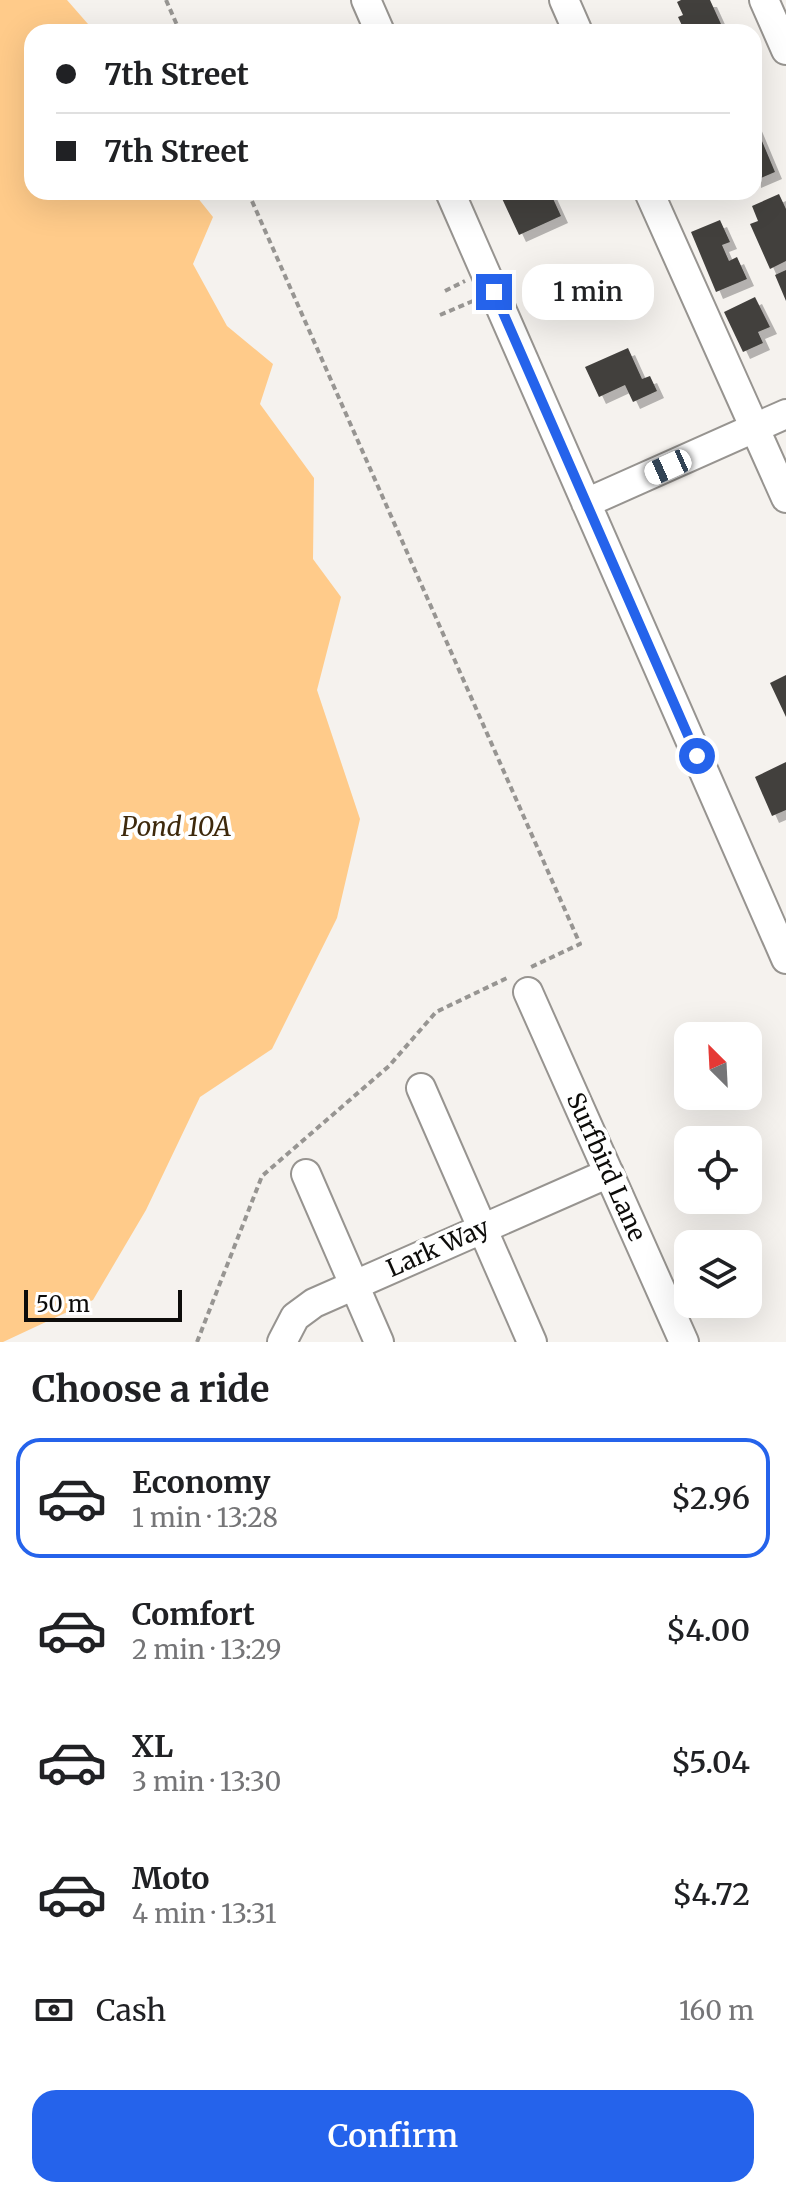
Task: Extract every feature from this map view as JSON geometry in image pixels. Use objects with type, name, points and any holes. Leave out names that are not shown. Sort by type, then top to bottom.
[{"type":"street","points":[[366,0],[376,24]]},
{"type":"street","points":[[564,0],[574,24]]},
{"type":"street","points":[[764,0],[786,50]]},
{"type":"street","points":[[454,200],[786,959]]},
{"type":"street","points":[[653,200],[786,498]]},
{"type":"street","points":[[586,503],[786,414]]},
{"type":"street","name":"Surfbird Lane","points":[[519,980],[684,1342]]},
{"type":"street","points":[[421,1088],[532,1342]]},
{"type":"street","name":"Lark Way","points":[[282,1342],[295,1317],[314,1303],[609,1173]]},
{"type":"street","points":[[306,1174],[379,1342]]},
{"type":"path","points":[[166,0],[176,24]]},
{"type":"path","points":[[197,1342],[262,1176],[389,1066],[436,1012],[519,980],[580,944],[252,200]]},
{"type":"path","points":[[440,315],[494,292]]},
{"type":"water","name":"Pond 10A","points":[[0,0],[67,0],[88,24],[24,24],[24,200],[199,200],[213,217],[193,264],[227,326],[273,364],[260,404],[314,478],[313,559],[341,597],[317,690],[360,819],[337,918],[272,1049],[200,1097],[146,1210],[93,1300],[0,1342]]},
{"type":"building","points":[[710,0],[721,24],[681,24],[678,17],[683,15],[677,2]]},
{"type":"building","points":[[762,141],[775,172],[762,178]]},
{"type":"building","points":[[779,194],[786,209],[786,261],[770,269],[750,224],[758,221],[752,206]]},
{"type":"building","points":[[503,200],[554,200],[561,216],[519,235]]},
{"type":"building","points":[[720,220],[730,242],[722,245],[729,261],[737,257],[747,279],[716,292],[691,232]]},
{"type":"building","points":[[786,270],[786,301],[775,275]]},
{"type":"building","points":[[755,297],[770,327],[758,332],[763,343],[743,352],[724,312]]},
{"type":"building","points":[[628,348],[642,379],[650,376],[657,391],[633,402],[625,385],[599,397],[585,367]]},
{"type":"building","points":[[786,675],[786,717],[770,683]]},
{"type":"building","points":[[786,762],[786,810],[772,816],[755,777]]},
{"type":"route","points":[[494,292],[697,756]]}]
